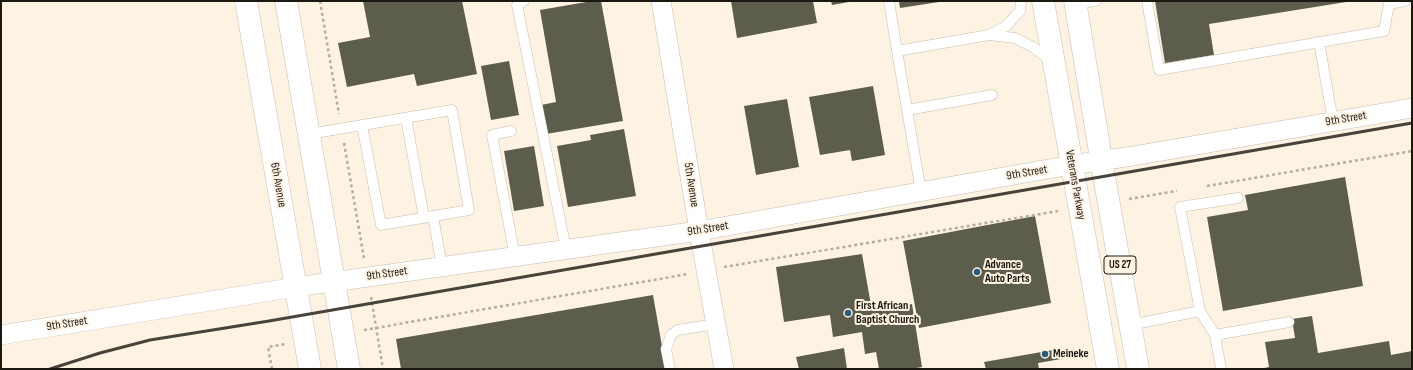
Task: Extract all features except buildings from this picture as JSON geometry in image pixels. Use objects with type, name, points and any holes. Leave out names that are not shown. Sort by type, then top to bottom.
[{"type":"main road","name":"6th Avenue","points":[[246,1],[310,369]]},
{"type":"main road","points":[[286,1],[350,369]]},
{"type":"main road","name":"Veterans Parkway","points":[[1043,1],[1108,369]]},
{"type":"main road","name":"US 27","points":[[1082,2],[1101,160],[1138,369]]},
{"type":"street","name":"5th Avenue","points":[[661,1],[699,231],[724,369]]},
{"type":"street","name":"9th Street","points":[[1,335],[296,287],[699,231],[1071,165],[1133,156],[1412,108]]},
{"type":"lane","points":[[524,1],[517,6],[566,249]]},
{"type":"lane","points":[[889,1],[921,192]]},
{"type":"lane","points":[[897,51],[989,34],[1006,26],[1020,11],[1021,1]]},
{"type":"lane","points":[[1147,1],[1159,70],[1384,31],[1389,4],[1405,1]]},
{"type":"lane","points":[[989,34],[1015,38],[1033,47],[1054,63]]},
{"type":"lane","points":[[1319,42],[1333,121]]},
{"type":"lane","points":[[907,110],[992,95]]},
{"type":"lane","points":[[309,134],[342,128],[452,110],[469,210],[381,225],[362,125]]},
{"type":"lane","points":[[406,118],[442,267]]},
{"type":"lane","points":[[511,131],[492,135],[515,257]]},
{"type":"lane","points":[[1220,369],[1215,335],[1200,312],[1180,206],[1238,198]]},
{"type":"lane","points":[[1130,325],[1200,312]]},
{"type":"lane","points":[[1215,335],[1289,322]]},
{"type":"lane","points":[[670,369],[666,349],[671,335],[678,330],[716,324]]},
{"type":"path","points":[[320,1],[383,369]]},
{"type":"path","points":[[1202,187],[1412,151]]},
{"type":"path","points":[[1109,202],[1179,190]]},
{"type":"path","points":[[343,334],[706,270],[1079,207]]},
{"type":"path","points":[[272,369],[268,347],[305,341]]},
{"type":"railway","points":[[50,369],[100,353],[150,340],[269,321],[1412,123]]},
{"type":"place","name":"Advance Auto Parts","points":[[977,272]]},
{"type":"place","name":"First African Baptist Church","points":[[848,313]]},
{"type":"place","name":"Meineke","points":[[1045,354]]}]
